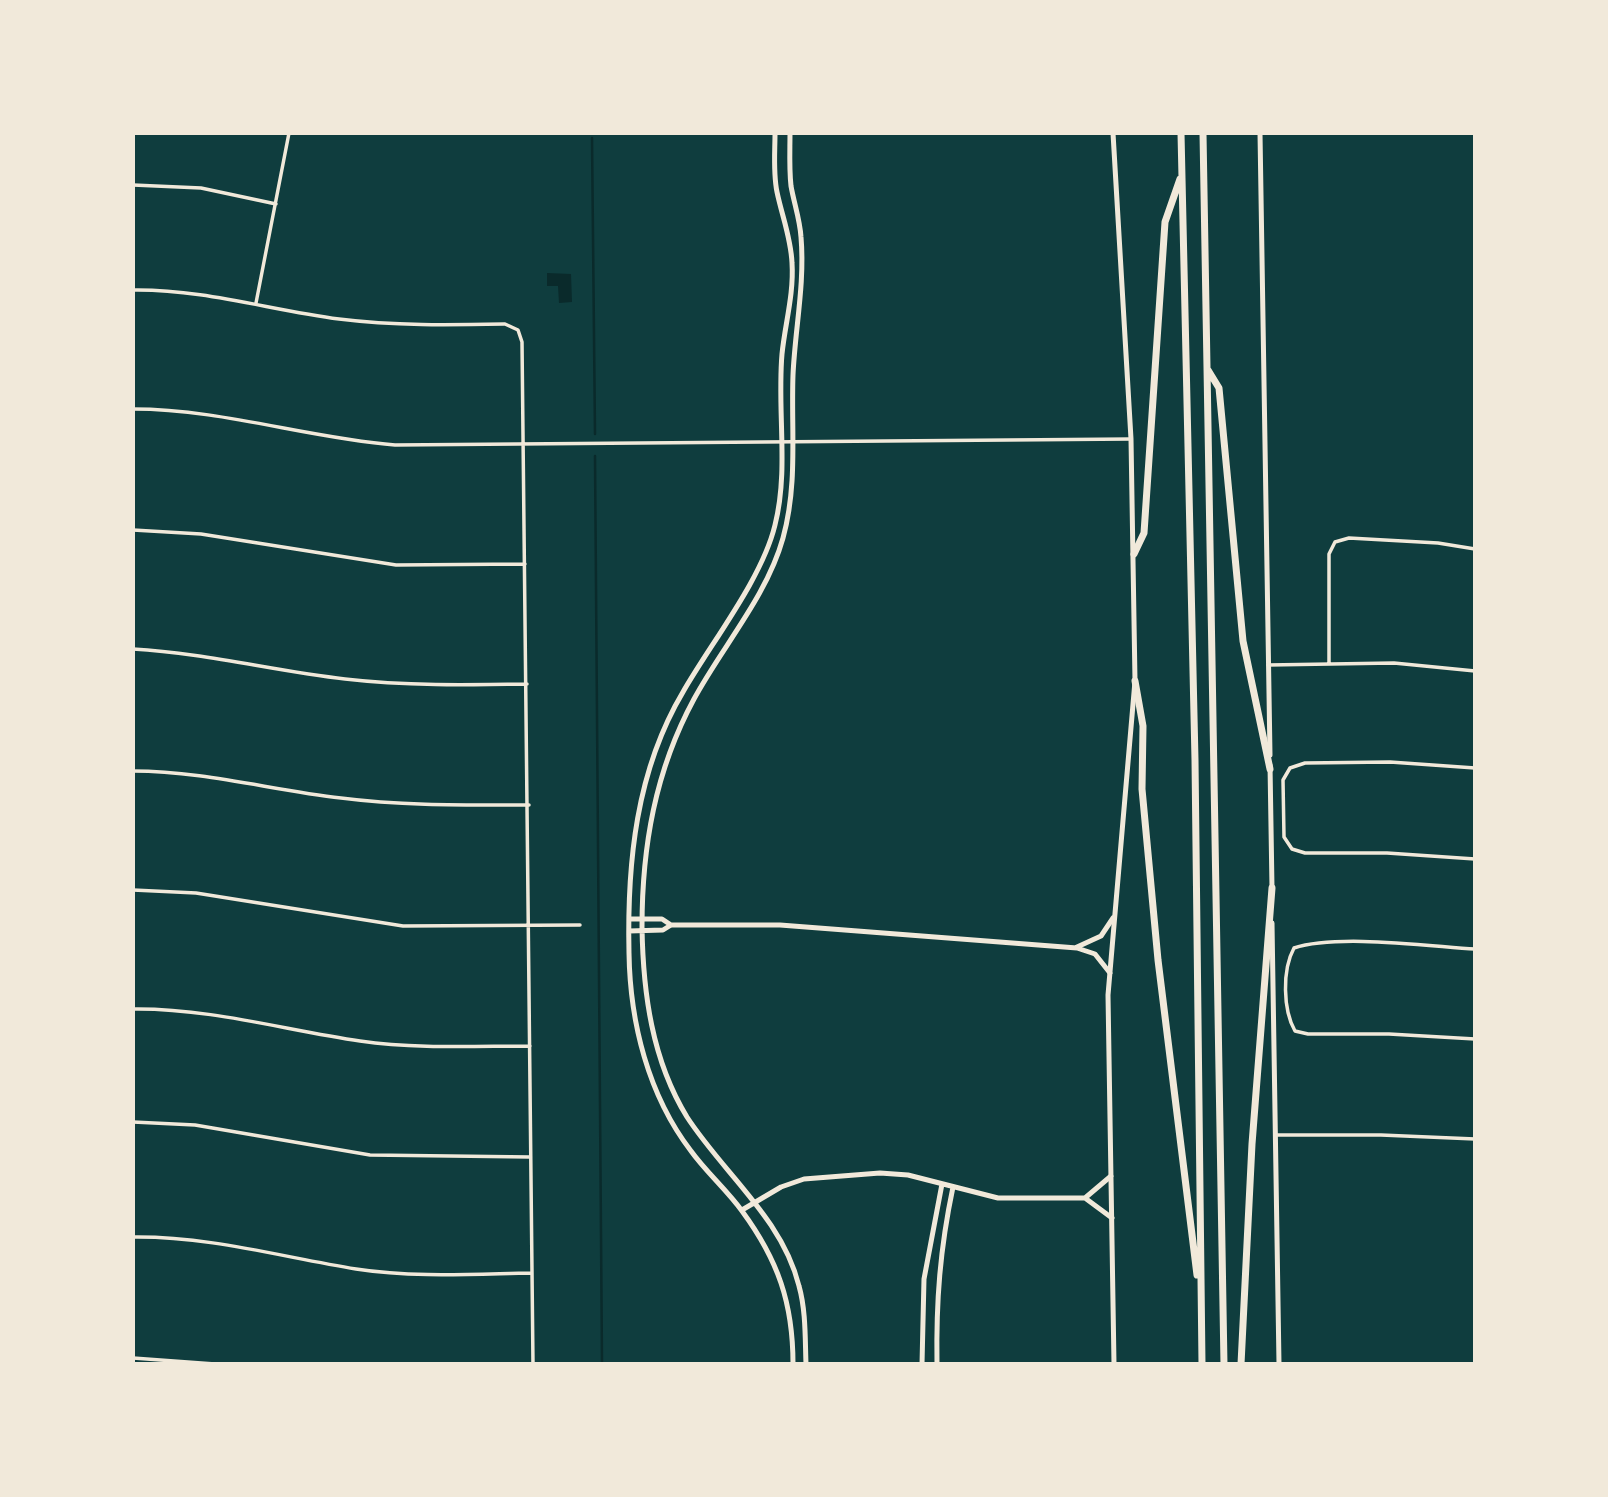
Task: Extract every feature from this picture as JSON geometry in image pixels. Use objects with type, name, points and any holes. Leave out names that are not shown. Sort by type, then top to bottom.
[{"type":"highway","points":[[1181,133],[1195,760],[1202,1364]]},
{"type":"highway","points":[[1203,133],[1224,1364]]},
{"type":"highway","points":[[1134,554],[1144,533],[1165,222],[1181,175]]},
{"type":"highway","points":[[1206,367],[1219,388],[1243,641],[1270,769]]},
{"type":"highway","points":[[1135,681],[1143,726],[1142,789],[1158,960],[1201,1307]]},
{"type":"highway","points":[[1241,1364],[1252,1144],[1272,888]]},
{"type":"street","points":[[256,303],[289,133]]},
{"type":"street","points":[[775,133],[776,190],[788,228],[792,263],[790,307],[782,353],[781,489],[775,527],[764,559],[681,695],[651,763],[630,856],[629,987],[635,1027],[652,1079],[690,1150],[742,1210],[774,1261],[784,1285],[793,1364]]},
{"type":"street","points":[[790,133],[791,182],[801,235],[802,262],[793,377],[793,484],[782,543],[761,587],[693,700],[662,772],[650,818],[642,876],[642,930],[650,1022],[662,1065],[686,1115],[781,1239],[798,1282],[803,1306],[806,1364]]},
{"type":"street","points":[[1113,133],[1131,439],[1135,681],[1110,974],[1108,1044],[1114,1364]]},
{"type":"street","points":[[1260,134],[1279,1364]]},
{"type":"street","points":[[133,186],[201,188],[277,204]]},
{"type":"street","points":[[133,290],[256,303],[350,320],[410,326],[505,324],[518,330],[522,342],[529,805],[533,1364]]},
{"type":"street","points":[[133,409],[204,414],[354,441],[523,445],[1131,439]]},
{"type":"street","points":[[133,530],[201,534],[396,565],[525,564]]},
{"type":"street","points":[[1329,663],[1329,554],[1335,542],[1349,538],[1413,541],[1475,549]]},
{"type":"street","points":[[133,649],[208,655],[344,679],[425,685],[527,684]]},
{"type":"street","points":[[1268,665],[1394,663],[1475,671]]},
{"type":"street","points":[[1475,701],[1475,782]]},
{"type":"street","points":[[1475,768],[1390,762],[1305,763],[1290,768],[1283,780],[1284,837],[1292,849],[1305,853],[1387,853],[1475,859]]},
{"type":"street","points":[[133,771],[212,775],[337,798],[404,805],[529,805]]},
{"type":"street","points":[[133,890],[196,893],[403,926],[580,925]]},
{"type":"street","points":[[1077,947],[1101,936],[1109,928],[1115,908]]},
{"type":"street","points":[[629,919],[662,919],[671,925]]},
{"type":"street","points":[[629,930],[663,930],[671,925],[780,925],[1077,947],[1096,954],[1110,974]]},
{"type":"street","points":[[1475,949],[1388,944],[1308,944],[1294,948],[1287,960],[1287,1018],[1295,1031],[1308,1034],[1389,1034],[1475,1039]]},
{"type":"street","points":[[133,1009],[199,1014],[363,1041],[427,1046],[530,1045]]},
{"type":"street","points":[[133,1122],[195,1125],[370,1155],[530,1157]]},
{"type":"street","points":[[1275,1135],[1381,1135],[1475,1139]]},
{"type":"street","points":[[742,1210],[804,1179],[880,1173],[908,1175],[998,1198],[1085,1198],[1112,1218]]},
{"type":"street","points":[[1085,1198],[1111,1176]]},
{"type":"street","points":[[922,1364],[922,1324],[929,1241],[942,1184]]},
{"type":"street","points":[[937,1364],[936,1324],[941,1242],[953,1187]]},
{"type":"street","points":[[133,1237],[227,1245],[358,1269],[461,1275],[532,1273]]},
{"type":"street","points":[[922,1324],[936,1324]]},
{"type":"street","points":[[133,1357],[215,1364]]},
{"type":"water","points":[[547,273],[571,274],[572,302],[559,303],[558,286],[547,286]]},
{"type":"waterway","points":[[592,138],[595,434]]},
{"type":"waterway","points":[[595,456],[602,1364]]}]
